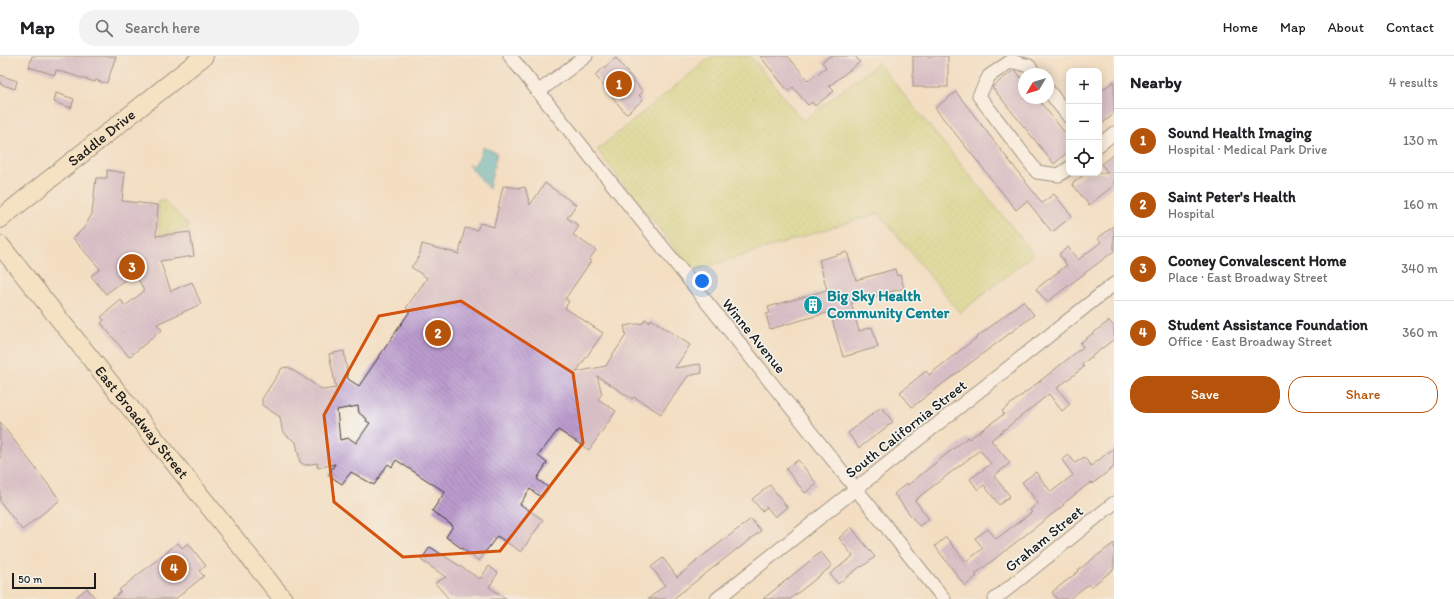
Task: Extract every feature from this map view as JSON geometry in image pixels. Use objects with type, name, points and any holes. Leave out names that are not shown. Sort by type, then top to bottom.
[{"type":"street","name":"Saddle Drive","points":[[0,219],[204,56]]},
{"type":"street","name":"Winne Avenue","points":[[510,56],[944,599]]},
{"type":"street","points":[[538,92],[586,56]]},
{"type":"street","points":[[1030,68],[1029,66],[1011,61],[989,76],[979,96],[1038,172],[1059,175],[1066,170]]},
{"type":"street","points":[[1054,98],[1066,113]]},
{"type":"street","points":[[1102,143],[1114,133]]},
{"type":"street","name":"East Broadway Street","points":[[0,245],[283,599]]},
{"type":"street","name":"South California Street","points":[[717,599],[1114,284]]},
{"type":"street","name":"Graham Street","points":[[995,599],[1114,503]]},
{"type":"highlighted area","points":[[461,301],[573,373],[583,443],[500,551],[403,557],[334,502],[324,415],[379,316]]},
{"type":"green space","points":[[712,56],[750,56],[803,121],[878,63],[1034,254],[960,313],[879,213],[693,271],[597,150]]},
{"type":"green space","points":[[159,200],[165,201],[188,224],[189,228],[159,236]]},
{"type":"water","points":[[483,147],[497,153],[489,189],[468,164],[473,166]]},
{"type":"building","points":[[32,56],[116,56],[107,83],[103,83],[56,70],[55,75],[29,67]]},
{"type":"building","points":[[760,56],[788,56],[808,81],[826,67],[822,62],[830,56],[855,56],[860,62],[829,86],[834,91],[815,106],[812,102],[808,105],[793,87],[788,91]]},
{"type":"building","points":[[913,56],[948,56],[948,87],[913,87]]},
{"type":"building","points":[[616,58],[643,92],[639,95],[643,100],[626,114],[595,75]]},
{"type":"building","points":[[1014,70],[1016,71],[1018,74],[1018,104],[1042,104],[1066,134],[1066,154],[1054,164],[992,87]]},
{"type":"building","points":[[0,75],[17,81],[15,89],[0,84]]},
{"type":"building","points":[[1114,81],[1114,114],[1102,124],[1102,104],[1102,91]]},
{"type":"building","points":[[956,92],[1042,203],[1054,194],[1072,216],[1052,232],[1027,201],[1016,210],[935,108]]},
{"type":"building","points":[[56,93],[74,99],[71,108],[54,102]]},
{"type":"building","points":[[1114,154],[1114,185],[1089,205],[1072,184],[1082,176],[1102,176],[1102,173],[1108,173],[1102,163]]},
{"type":"building","points":[[107,170],[125,173],[122,201],[158,205],[156,236],[190,232],[194,256],[160,261],[171,291],[192,282],[201,304],[157,324],[162,330],[129,357],[101,323],[104,320],[101,317],[121,300],[125,306],[144,291],[135,272],[106,294],[91,276],[100,269],[73,238],[84,228],[92,214],[96,178],[107,178]]},
{"type":"building","points":[[545,183],[576,205],[567,218],[579,226],[573,235],[596,250],[589,260],[591,261],[565,299],[569,301],[565,308],[603,333],[576,372],[606,366],[626,335],[624,326],[643,323],[645,319],[649,322],[651,319],[690,345],[675,368],[700,364],[702,373],[688,376],[661,414],[634,397],[632,399],[597,376],[602,394],[598,399],[616,411],[589,450],[558,430],[538,456],[547,463],[537,479],[549,488],[542,498],[530,489],[520,504],[543,520],[521,552],[497,536],[479,561],[446,537],[453,526],[432,511],[445,492],[396,460],[392,467],[388,464],[374,485],[351,472],[342,484],[328,475],[335,464],[318,468],[317,463],[305,465],[300,462],[296,442],[286,435],[282,429],[280,417],[262,405],[262,399],[282,368],[288,367],[323,390],[336,388],[329,354],[344,351],[348,379],[359,386],[410,311],[406,308],[427,278],[411,267],[419,257],[422,244],[459,254],[465,228],[477,230],[480,223],[494,227],[503,186],[520,188],[525,187],[530,205]],"holes":[[[358,406],[359,413],[367,419],[366,421],[370,423],[356,443],[349,438],[340,440],[337,410]]]},
{"type":"building","points":[[1114,226],[1114,251],[1047,302],[1036,289],[1067,265],[1059,254],[1068,247],[1078,260],[1101,242],[1098,238]]},
{"type":"building","name":"Big Sky Health Community Center","points":[[847,252],[856,280],[895,269],[897,276],[900,275],[904,288],[851,303],[859,331],[872,327],[878,347],[843,357],[830,312],[770,329],[766,314],[770,313],[768,307],[827,290],[819,260]]},
{"type":"building","points":[[1023,301],[1034,315],[912,407],[900,392],[926,371],[929,375]]},
{"type":"building","points":[[1109,321],[1114,326],[1114,339],[1082,364],[1084,367],[1057,388],[1070,404],[1062,411],[1049,394],[991,440],[1010,463],[994,476],[1010,496],[999,505],[984,485],[978,490],[970,479],[991,464],[980,450],[915,500],[929,519],[919,526],[894,494],[907,483],[908,485],[968,437],[969,439],[1004,414],[1002,411],[1083,347],[1080,343]]},
{"type":"building","points":[[881,407],[893,422],[859,448],[848,433]]},
{"type":"building","points":[[0,422],[60,500],[22,530],[0,501]]},
{"type":"building","points":[[1114,448],[1114,467],[1092,484],[1091,482],[1063,504],[1064,505],[975,574],[977,576],[965,586],[935,546],[946,537],[966,562],[983,548],[975,538],[988,529],[996,539],[1032,512],[1030,510],[1038,503],[1022,482],[1036,472],[1051,492],[1073,475],[1062,460],[1069,455],[1075,463],[1084,457],[1091,466]]},
{"type":"building","points":[[798,460],[817,484],[805,493],[786,469]]},
{"type":"building","points":[[770,485],[787,507],[775,517],[767,507],[762,511],[752,499]]},
{"type":"building","points":[[751,519],[761,531],[738,549],[673,599],[648,599],[665,585],[651,567],[663,558],[677,577]]},
{"type":"building","points":[[851,527],[875,557],[838,584],[830,574],[853,556],[839,538]]},
{"type":"building","points":[[178,543],[182,548],[188,543],[206,566],[199,571],[204,576],[175,599],[112,599],[121,592],[119,590]]},
{"type":"building","points":[[1114,543],[1114,569],[1091,587],[1089,584],[1069,599],[1057,599],[1052,592]]},
{"type":"building","points":[[430,547],[480,579],[489,566],[498,573],[489,587],[507,599],[449,599],[435,583],[446,577],[421,560]]},
{"type":"building","points":[[821,552],[832,566],[790,599],[763,599]]},
{"type":"building","points":[[87,588],[96,599],[74,599]]},
{"type":"place","name":"Sound Health Imaging","points":[[619,84]]},
{"type":"place","name":"Cooney Convalescent Home","points":[[132,267]]},
{"type":"place","name":"Big Sky Health Community Center","points":[[813,305]]},
{"type":"place","name":"Saint Peter's Health","points":[[438,333]]},
{"type":"place","name":"Student Assistance Foundation","points":[[174,568]]}]
